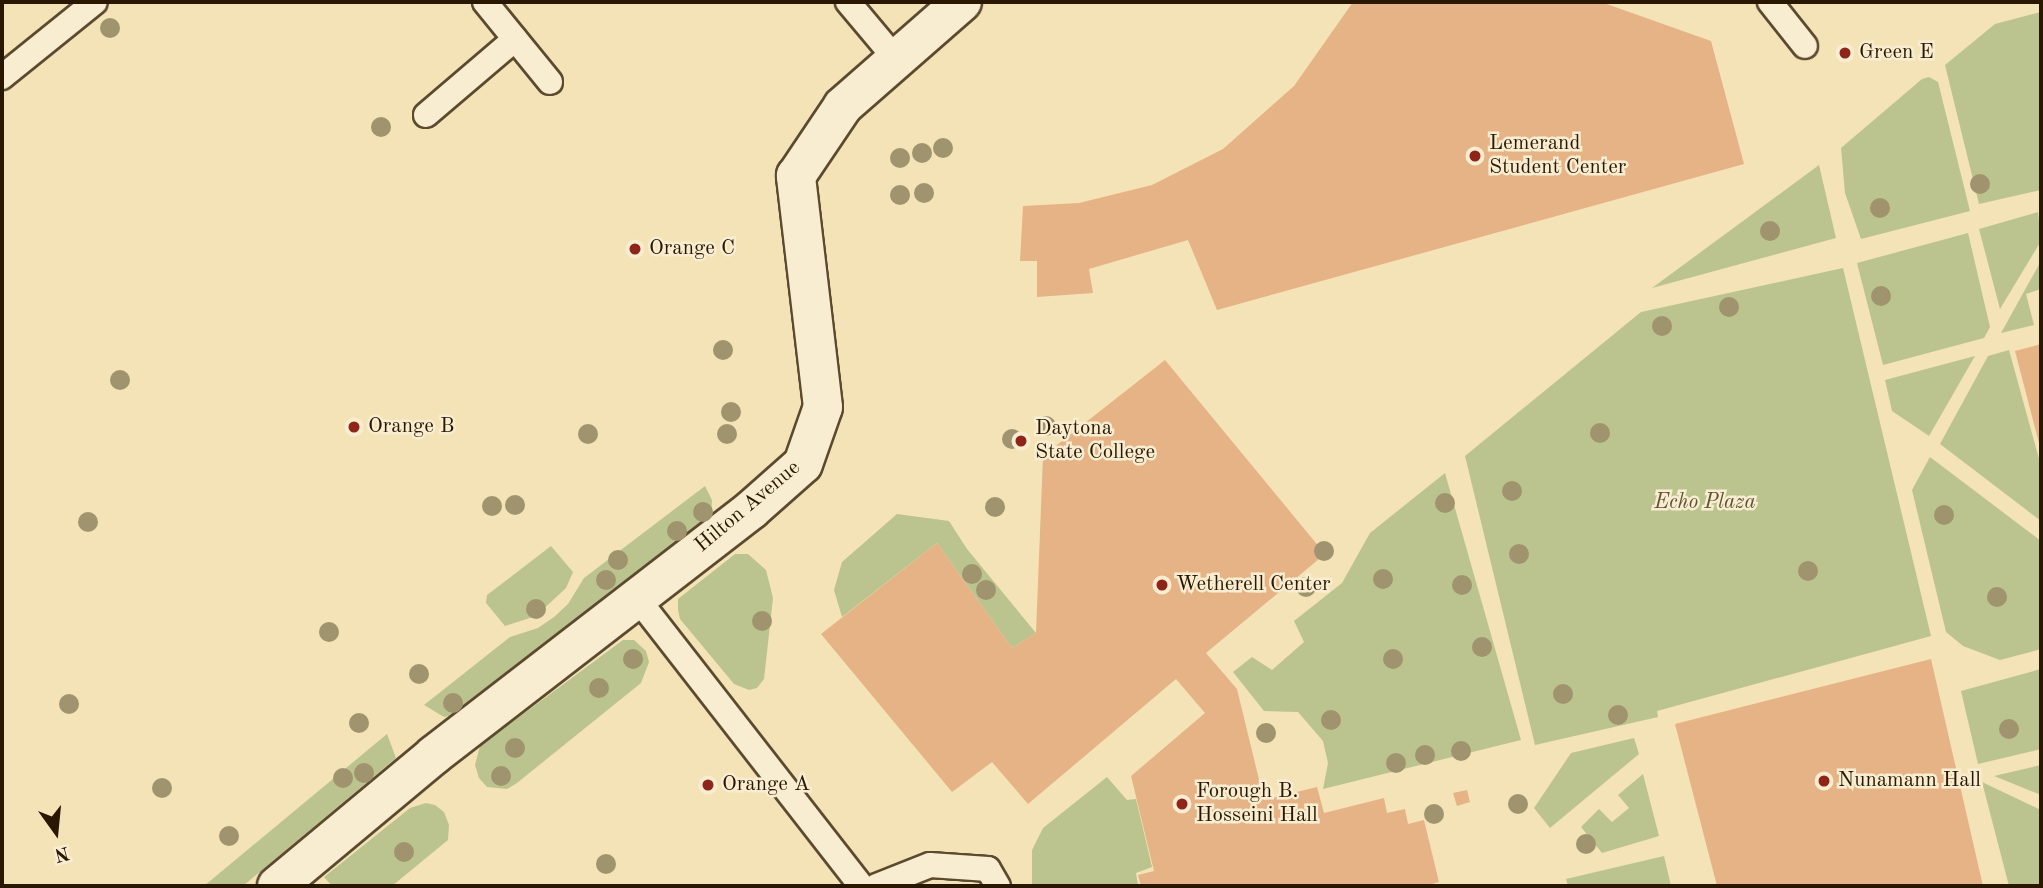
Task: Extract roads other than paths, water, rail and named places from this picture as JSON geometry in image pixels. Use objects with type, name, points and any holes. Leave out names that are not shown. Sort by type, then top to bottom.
[{"type":"street","name":"Hilton Avenue","points":[[277,886],[434,755],[751,510],[803,464],[823,407],[796,176],[843,106],[962,2]]},
{"type":"lane","points":[[2,77],[95,2]]},
{"type":"lane","points":[[485,2],[550,82]]},
{"type":"lane","points":[[848,2],[895,58]]},
{"type":"lane","points":[[1770,2],[1805,46]]},
{"type":"lane","points":[[426,115],[515,39]]},
{"type":"lane","points":[[637,598],[861,886]]},
{"type":"lane","points":[[877,886],[930,865],[988,869],[998,886]]},
{"type":"place","name":"Green E","points":[[1845,53]]},
{"type":"place","name":"Lemerand Student Center","points":[[1475,156]]},
{"type":"place","name":"Orange C","points":[[635,249]]},
{"type":"place","name":"Orange B","points":[[354,427]]},
{"type":"place","name":"Daytona State College","points":[[1021,441]]},
{"type":"place","name":"Wetherell Center","points":[[1162,585]]},
{"type":"place","name":"Nunamann Hall","points":[[1824,781]]},
{"type":"place","name":"Orange A","points":[[708,785]]},
{"type":"place","name":"Forough B. Hosseini Hall","points":[[1182,804]]},
{"type":"park label","name":"Echo Plaza","points":[[1705,503]]}]
